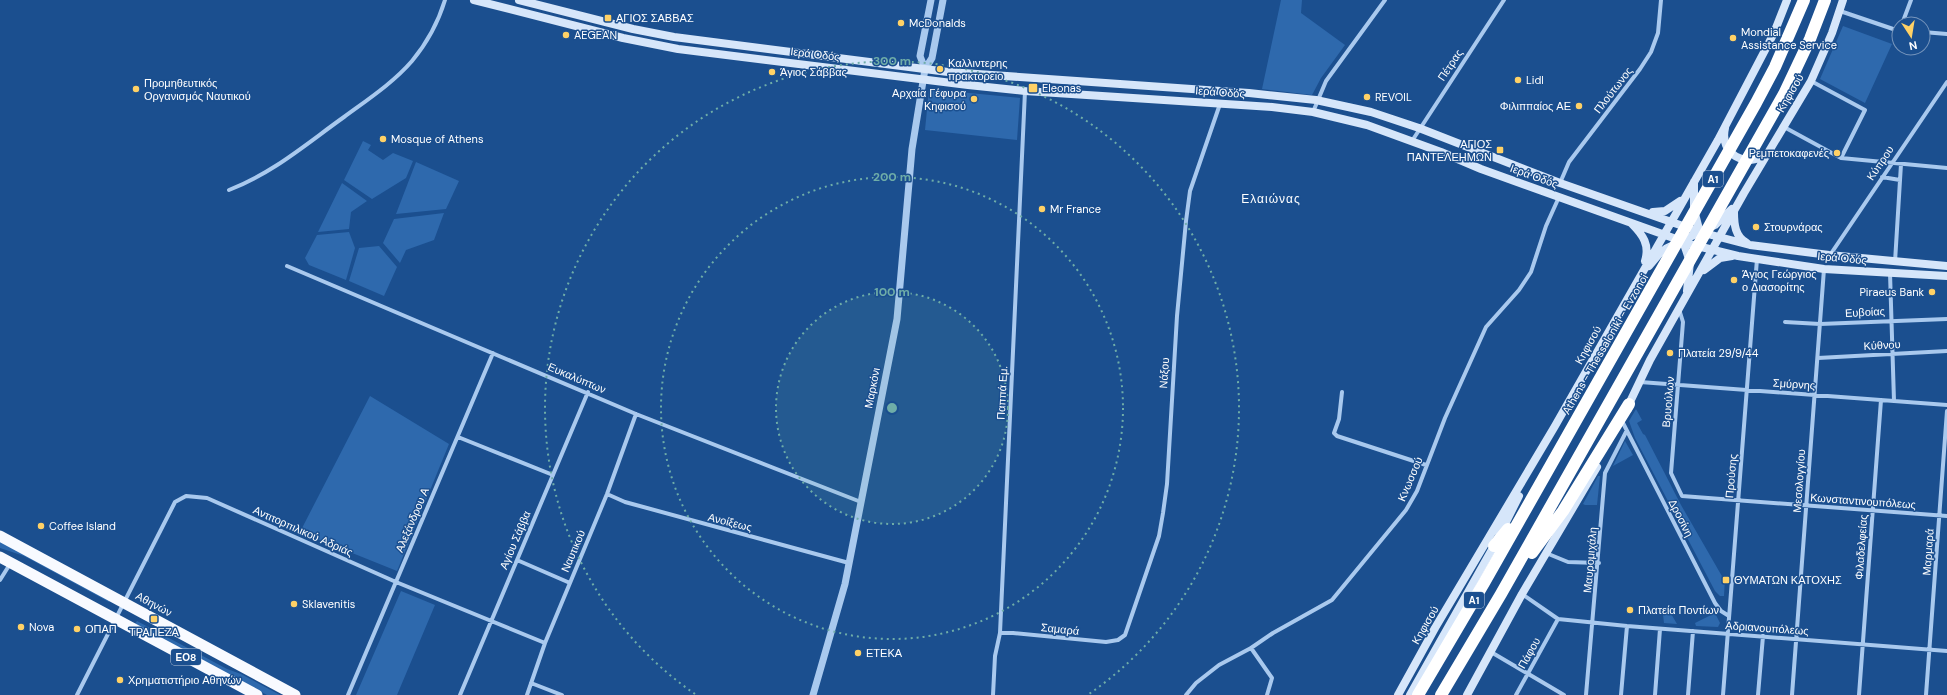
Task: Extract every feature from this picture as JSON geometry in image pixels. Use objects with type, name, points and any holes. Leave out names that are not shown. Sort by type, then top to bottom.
[{"type":"highway","name":"Athens - Thessaloniki - Evzonoi","points":[[1418,695],[1529,503],[1766,85],[1792,31],[1804,0]]},
{"type":"highway","name":"Α1","points":[[1441,695],[1501,594],[1780,100],[1810,39],[1825,0]]},
{"type":"highway","points":[[1501,594],[1563,511],[1629,404]]},
{"type":"highway","points":[[1494,546],[1529,503]]},
{"type":"highway","name":"Αθηνών","points":[[0,536],[295,695]]},
{"type":"highway","name":"ΕΟ8","points":[[0,557],[257,695]]},
{"type":"main road","name":"Ιερά Οδός","points":[[474,0],[609,35],[670,48],[923,81],[1025,91],[1220,103],[1313,112],[1366,125],[1559,197],[1713,250],[1738,256],[1824,268],[1947,276]]},
{"type":"main road","name":"Ιερά Οδός","points":[[519,0],[633,29],[674,37],[925,69],[1124,85],[1249,93],[1316,100],[1371,112],[1419,128],[1560,183],[1700,232],[1750,244],[1829,255],[1947,266]]},
{"type":"main road","name":"Κηφισού","points":[[1398,695],[1435,628],[1555,426],[1727,122],[1774,33],[1787,0]]},
{"type":"main road","name":"Κηφισού","points":[[1466,695],[1522,594],[1623,423],[1629,404],[1650,360],[1740,200],[1811,81],[1832,33],[1843,0]]},
{"type":"main road","points":[[1727,122],[1724,134],[1725,143],[1729,152],[1736,158],[1756,160],[1766,154],[1772,147]]},
{"type":"main road","points":[[1694,180],[1694,210],[1700,232],[1705,242],[1713,250]]},
{"type":"main road","points":[[1642,211],[1665,211],[1683,198]]},
{"type":"main road","points":[[1636,282],[1660,253],[1671,245],[1721,221],[1740,200]]},
{"type":"main road","points":[[1734,211],[1736,231],[1743,241],[1750,244]]},
{"type":"main road","points":[[1629,221],[1640,232],[1646,243],[1647,255],[1642,272]]},
{"type":"main road","points":[[1671,221],[1683,240],[1690,262],[1686,296]]},
{"type":"main road","points":[[1698,276],[1720,258],[1738,256]]},
{"type":"main road","points":[[1410,695],[1494,546],[1555,426]]},
{"type":"street","points":[[229,190],[257,179],[269,171],[384,87],[404,70],[419,53],[436,26],[445,0]]},
{"type":"street","points":[[925,69],[920,56],[931,0]]},
{"type":"street","points":[[925,69],[932,58],[943,0]]},
{"type":"street","points":[[1313,112],[1316,100],[1326,81],[1385,0]]},
{"type":"street","name":"Πέτρας","points":[[1412,141],[1419,128],[1504,0]]},
{"type":"street","name":"Πλούτωνος","points":[[1560,183],[1569,162],[1640,69],[1651,52],[1658,33],[1661,0]]},
{"type":"street","points":[[1905,16],[1911,0]]},
{"type":"street","points":[[1839,11],[1891,27]]},
{"type":"street","points":[[1931,33],[1947,34]]},
{"type":"street","name":"Μαρκόνι","points":[[813,695],[845,584],[897,319],[912,149],[925,69]]},
{"type":"street","points":[[1811,81],[1865,110],[1841,158]]},
{"type":"street","name":"Κύπρου","points":[[1829,255],[1947,82]]},
{"type":"street","name":"Παππά Εμ.","points":[[993,695],[995,656],[1000,633],[1025,91]]},
{"type":"street","name":"Νάξου","points":[[1118,640],[1125,635],[1158,536],[1163,513],[1167,484],[1177,316],[1190,191],[1220,103]]},
{"type":"street","points":[[1784,127],[1841,158],[1947,168]]},
{"type":"street","points":[[1895,262],[1901,164]]},
{"type":"street","points":[[1882,177],[1900,180]]},
{"type":"street","name":"Κνωσσού","points":[[1186,695],[1196,683],[1219,665],[1251,648],[1273,633],[1332,600],[1406,510],[1417,491],[1426,464],[1486,326],[1515,296],[1531,272],[1546,226],[1559,197]]},
{"type":"street","name":"Προύσης","points":[[1723,695],[1757,259]]},
{"type":"street","name":"Ευκαλύπτων","points":[[287,266],[588,392],[636,414],[861,502]]},
{"type":"street","name":"Μεσολογγίου","points":[[1792,695],[1824,268]]},
{"type":"street","points":[[1890,273],[1894,401]]},
{"type":"street","name":"Βρυούλων","points":[[1671,473],[1683,322],[1683,316],[1679,309]]},
{"type":"street","name":"Ευβοίας","points":[[1785,322],[1820,324],[1891,320],[1947,319]]},
{"type":"street","name":"Κύθνου","points":[[1818,358],[1947,351]]},
{"type":"street","name":"Αλεξάνδρου Α","points":[[348,695],[493,353]]},
{"type":"street","name":"Σμύρνης","points":[[1640,382],[1947,405]]},
{"type":"street","name":"Αγίου Σάββα","points":[[460,695],[588,392]]},
{"type":"street","points":[[1342,392],[1339,419],[1334,433],[1337,436],[1426,464]]},
{"type":"street","name":"Φιλαδελφείας","points":[[1859,695],[1881,400]]},
{"type":"street","name":"Μαρμαρά","points":[[1926,695],[1947,411]]},
{"type":"street","name":"Ναυτικού","points":[[528,695],[544,643],[607,494],[636,414]]},
{"type":"street","name":"Δροσίνη","points":[[1623,423],[1626,432],[1715,603],[1721,612],[1729,616]]},
{"type":"street","name":"Μαυρομιχάλη","points":[[1586,695],[1594,623],[1605,473],[1626,432]]},
{"type":"street","points":[[458,437],[553,475]]},
{"type":"street","name":"Δροσίνη","points":[[1671,473],[1682,496]]},
{"type":"street","name":"Ανοίξεως","points":[[607,494],[625,502],[849,563]]},
{"type":"street","name":"Αντιτορπιλικού Αδριάς","points":[[77,695],[175,502],[186,496],[207,498],[396,582],[544,643]]},
{"type":"street","name":"Κωνσταντινουπόλεως","points":[[1682,496],[1947,516]]},
{"type":"street","points":[[1546,553],[1568,562],[1598,563]]},
{"type":"street","points":[[517,560],[570,583]]},
{"type":"street","points":[[0,580],[11,563]]},
{"type":"street","name":"Αδριανουπόλεως","points":[[1522,594],[1558,619],[1627,626],[1947,651]]},
{"type":"street","name":"Πάφου","points":[[1516,695],[1558,619]]},
{"type":"street","points":[[1621,695],[1627,626]]},
{"type":"street","points":[[1654,695],[1660,628]]},
{"type":"street","points":[[1688,695],[1693,631]]},
{"type":"street","name":"Σαμαρά","points":[[1000,633],[1106,642],[1118,640]]},
{"type":"street","points":[[1758,695],[1763,636]]},
{"type":"street","points":[[1251,648],[1272,678],[1267,695]]},
{"type":"street","points":[[1491,652],[1564,695]]},
{"type":"street","points":[[531,683],[562,695]]},
{"type":"shaded area","points":[[1281,0],[1302,0],[1301,13],[1345,45],[1321,78],[1312,95],[1262,89]]},
{"type":"shaded area","points":[[1843,26],[1891,44],[1865,103],[1820,79]]},
{"type":"shaded area","points":[[929,89],[1020,98],[1017,140],[925,130]]},
{"type":"shaded area","points":[[363,141],[371,145],[368,150],[383,160],[393,153],[413,161],[406,178],[372,199],[344,180]]},
{"type":"shaded area","points":[[416,162],[459,181],[446,209],[396,214]]},
{"type":"shaded area","points":[[342,183],[367,201],[351,212],[349,229],[318,232]]},
{"type":"shaded area","points":[[444,213],[434,240],[406,250],[400,263],[383,243],[394,219]]},
{"type":"shaded area","points":[[349,232],[355,248],[346,280],[309,265],[305,258],[317,235]]},
{"type":"shaded area","points":[[379,246],[397,267],[384,296],[349,281],[359,248]]},
{"type":"shaded area","points":[[370,396],[449,444],[397,571],[300,532]]},
{"type":"shaded area","points":[[1636,409],[1642,420],[1637,423],[1645,435],[1681,505],[1723,578],[1725,578],[1724,596],[1720,596],[1715,591],[1635,438],[1629,421]]},
{"type":"shaded area","points":[[1625,441],[1633,455],[1613,466]]},
{"type":"shaded area","points":[[1598,476],[1600,476],[1597,505],[1585,505],[1583,504]]},
{"type":"shaded area","points":[[0,541],[110,600],[109,602],[24,556],[0,548]]},
{"type":"shaded area","points":[[401,591],[435,605],[397,695],[356,695]]},
{"type":"shaded area","points":[[1670,612],[1677,624],[1664,623],[1663,615]]},
{"type":"shaded area","points":[[1715,613],[1720,623],[1718,627],[1696,626],[1695,623]]},
{"type":"shaded area","points":[[137,621],[227,669],[241,674],[280,695],[267,695],[135,624]]},
{"type":"place","name":"ΑΓΙΟΣ ΣΑΒΒΑΣ","points":[[608,18]]},
{"type":"place","name":"McDonalds","points":[[901,23]]},
{"type":"place","name":"AEGEAN","points":[[566,35]]},
{"type":"place","name":"Mondial Assistance Service","points":[[1733,38]]},
{"type":"place","name":"Καλλιντερης πρακτορειο","points":[[940,69]]},
{"type":"place","name":"Άγιος Σάββας","points":[[772,72]]},
{"type":"place","name":"Lidl","points":[[1518,80]]},
{"type":"place","name":"Eleonas","points":[[1033,88]]},
{"type":"place","name":"Προμηθευτικός Οργανισμός Ναυτικού","points":[[136,89]]},
{"type":"place","name":"REVOIL","points":[[1367,97]]},
{"type":"place","name":"Αρχαία Γέφυρα Κηφισού","points":[[974,99]]},
{"type":"place","name":"Φιλιππαίος ΑΕ","points":[[1579,106]]},
{"type":"place","name":"Mosque of Athens","points":[[383,139]]},
{"type":"place","name":"ΑΓΙΟΣ ΠΑΝΤΕΛΕΗΜΩΝ","points":[[1500,150]]},
{"type":"place","name":"Ρεμπετοκαφενές","points":[[1837,153]]},
{"type":"place","name":"Mr France","points":[[1042,209]]},
{"type":"place","name":"Στουρνάρας","points":[[1756,227]]},
{"type":"place","name":"Άγιος Γεώργιος ο Διασορίτης","points":[[1734,280]]},
{"type":"place","name":"Piraeus Bank","points":[[1932,292]]},
{"type":"place","name":"Πλατεία 29/9/44","points":[[1670,353]]},
{"type":"place","name":"Coffee Island","points":[[41,526]]},
{"type":"place","name":"ΘΥΜΑΤΩΝ ΚΑΤΟΧΗΣ","points":[[1726,580]]},
{"type":"place","name":"Sklavenitis","points":[[294,604]]},
{"type":"place","name":"Πλατεία Ποντίων","points":[[1630,610]]},
{"type":"place","name":"ΤΡΑΠΕΖΑ","points":[[154,619]]},
{"type":"place","name":"Nova","points":[[21,627]]},
{"type":"place","name":"ΟΠΑΠ","points":[[77,629]]},
{"type":"place","name":"ΕΤΕΚΑ","points":[[858,653]]},
{"type":"place","name":"Χρηματιστήριο Αθηνών","points":[[120,680]]},
{"type":"district","name":"Ελαιώνας","points":[[1271,199]]}]
